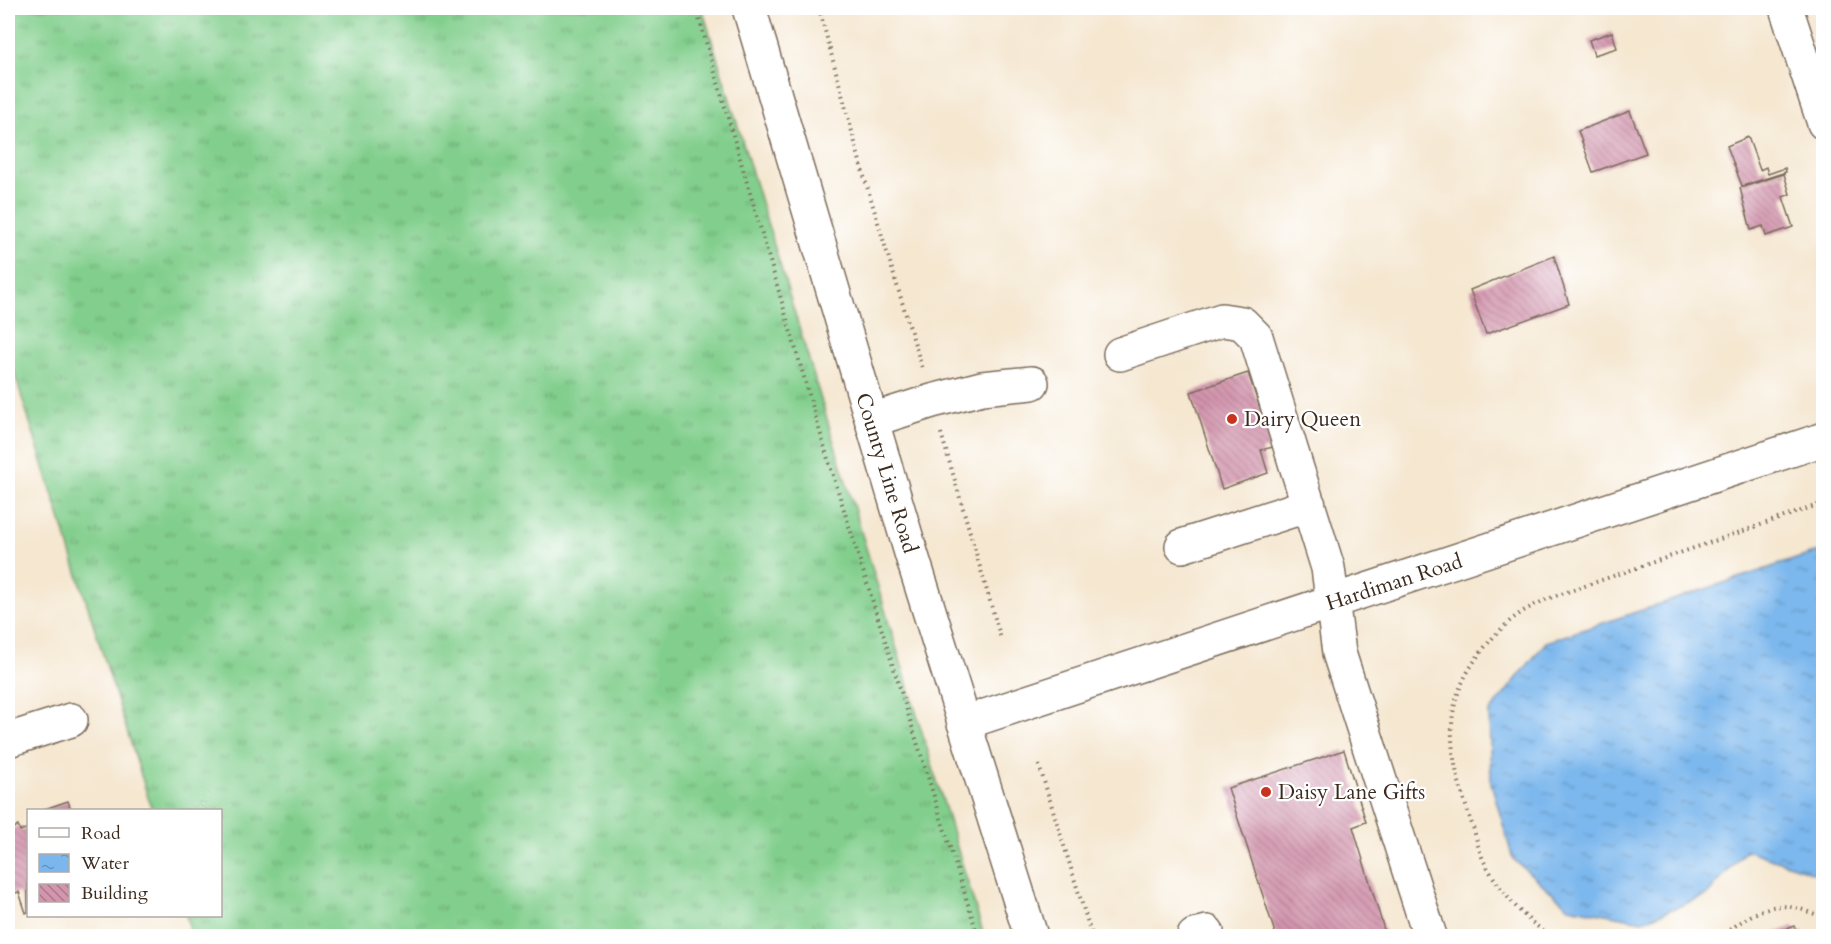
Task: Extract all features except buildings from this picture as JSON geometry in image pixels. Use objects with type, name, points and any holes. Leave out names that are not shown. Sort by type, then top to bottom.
[{"type":"street","name":"County Line Road","points":[[749,8],[1030,936]]},
{"type":"street","points":[[1786,8],[1824,123]]},
{"type":"street","points":[[1120,354],[1222,320],[1242,323],[1256,338],[1328,568],[1339,653],[1430,936]]},
{"type":"street","points":[[872,420],[982,388],[1032,383]]},
{"type":"street","name":"Hardiman Road","points":[[964,723],[1824,439]]},
{"type":"street","points":[[1182,546],[1309,505]]},
{"type":"street","points":[[8,740],[71,720]]},
{"type":"path","points":[[696,8],[827,456],[978,936]]},
{"type":"path","points":[[819,8],[863,173],[1001,639]]},
{"type":"path","points":[[1554,936],[1545,933],[1523,914],[1485,863],[1463,798],[1453,753],[1452,719],[1460,688],[1476,660],[1495,635],[1519,613],[1547,599],[1824,503]]},
{"type":"path","points":[[1039,765],[1092,936]]},
{"type":"path","points":[[1720,936],[1752,914],[1771,906],[1793,906],[1824,918]]},
{"type":"green space","points":[[8,8],[702,8],[984,936],[192,936],[186,917],[222,917],[222,809],[152,809],[8,353]]},
{"type":"water","points":[[1823,550],[1823,876],[1746,850],[1707,895],[1642,921],[1569,907],[1513,859],[1491,783],[1489,713],[1546,642]]},
{"type":"place","name":"Dairy Queen","points":[[1232,419]]},
{"type":"place","name":"Daisy Lane Gifts","points":[[1266,792]]}]
